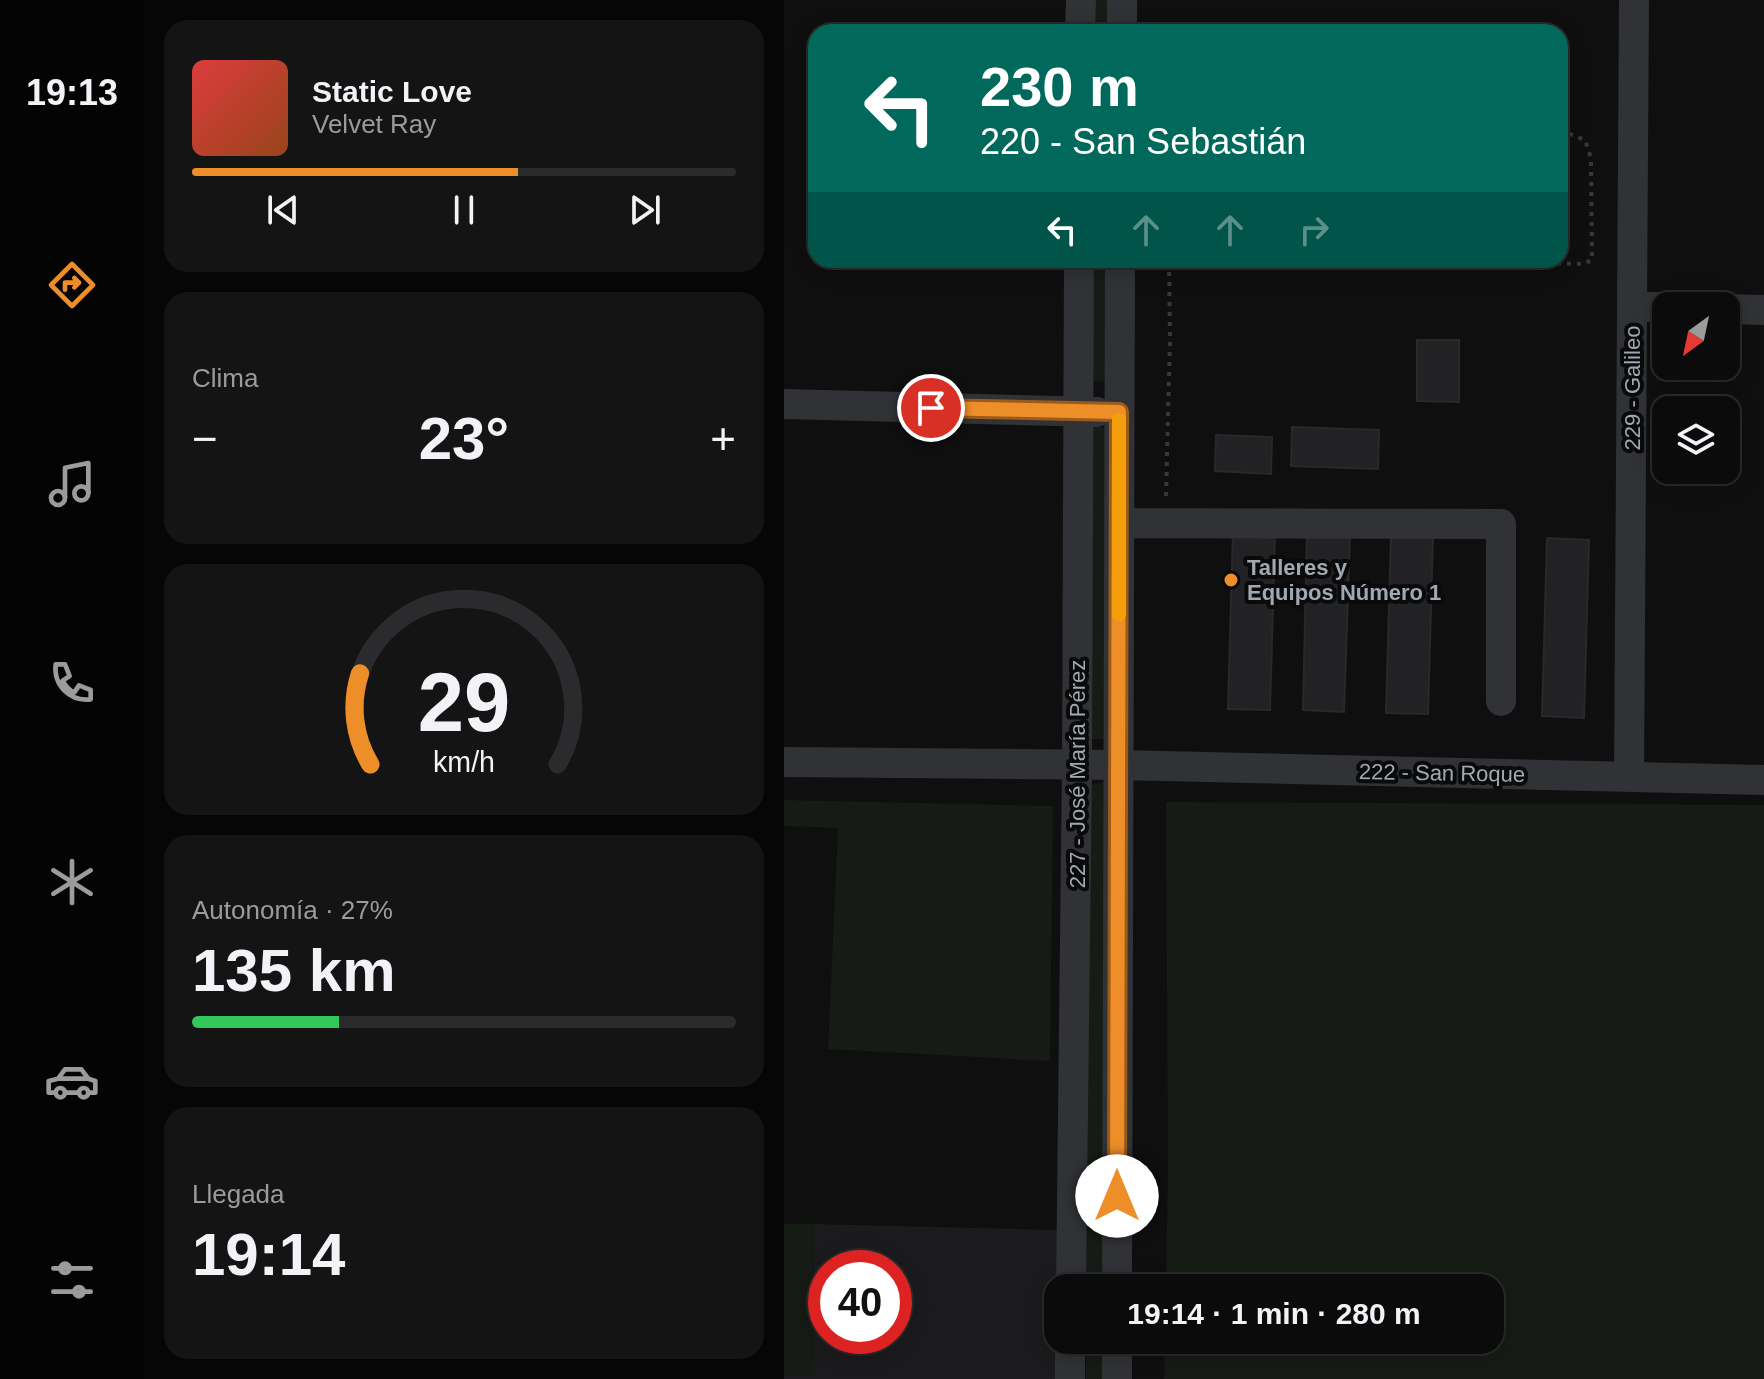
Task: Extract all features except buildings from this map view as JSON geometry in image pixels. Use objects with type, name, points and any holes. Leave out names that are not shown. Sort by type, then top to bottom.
[{"type":"street","points":[[1080,24],[1081,0]]},
{"type":"street","points":[[1122,0],[1122,24]]},
{"type":"street","name":"229 - Galileo","points":[[1629,777],[1634,0]]},
{"type":"street","name":"227 - José María Pérez","points":[[1071,1274],[1079,268]]},
{"type":"street","name":"227 - José María Pérez","points":[[1117,1274],[1120,268]]},
{"type":"street","points":[[1633,307],[1652,307]]},
{"type":"street","points":[[1740,309],[1764,310]]},
{"type":"street","points":[[784,404],[1119,412]]},
{"type":"street","points":[[1119,523],[1501,524],[1501,701]]},
{"type":"street","points":[[784,762],[1077,766]]},
{"type":"street","name":"222 - San Roque","points":[[1077,766],[1764,780]]},
{"type":"street","points":[[1070,1354],[1070,1379]]},
{"type":"street","points":[[1117,1354],[1117,1379]]},
{"type":"path","points":[[1568,133],[1585,140],[1591,158],[1592,260],[1583,264],[1568,264]]},
{"type":"path","points":[[1166,523],[1169,268]]},
{"type":"shaded area","points":[[1091,0],[1114,0],[1114,24],[1090,24]]},
{"type":"shaded area","points":[[1089,268],[1111,268],[1110,382],[1088,381]]},
{"type":"shaded area","points":[[1089,426],[1111,428],[1109,739],[1085,739]]},
{"type":"shaded area","points":[[1107,782],[1104,1274],[1086,1274],[1090,785]]},
{"type":"shaded area","points":[[784,800],[1053,806],[1050,1061],[828,1049],[838,828],[784,826]]},
{"type":"shaded area","points":[[1166,802],[1764,805],[1764,1379],[1164,1379],[1165,1354],[1504,1354],[1504,1274],[1166,1274]]},
{"type":"shaded area","points":[[784,1224],[814,1224],[814,1250],[808,1250],[808,1354],[813,1354],[813,1376],[784,1376]]},
{"type":"shaded area","points":[[814,1224],[1058,1230],[1058,1274],[1044,1274],[1044,1354],[1058,1354],[1058,1379],[784,1379],[784,1376],[813,1376],[813,1354],[912,1354],[912,1250],[814,1250]]},
{"type":"shaded area","points":[[1086,1354],[1104,1354],[1104,1379],[1086,1379]]},
{"type":"slow traffic","points":[[1119,420],[1119,614]]},
{"type":"place","name":"Talleres y Equipos Número 1","points":[[1231,580]]},
{"type":"route","points":[[931,408],[1119,412],[1117,1196]]}]
